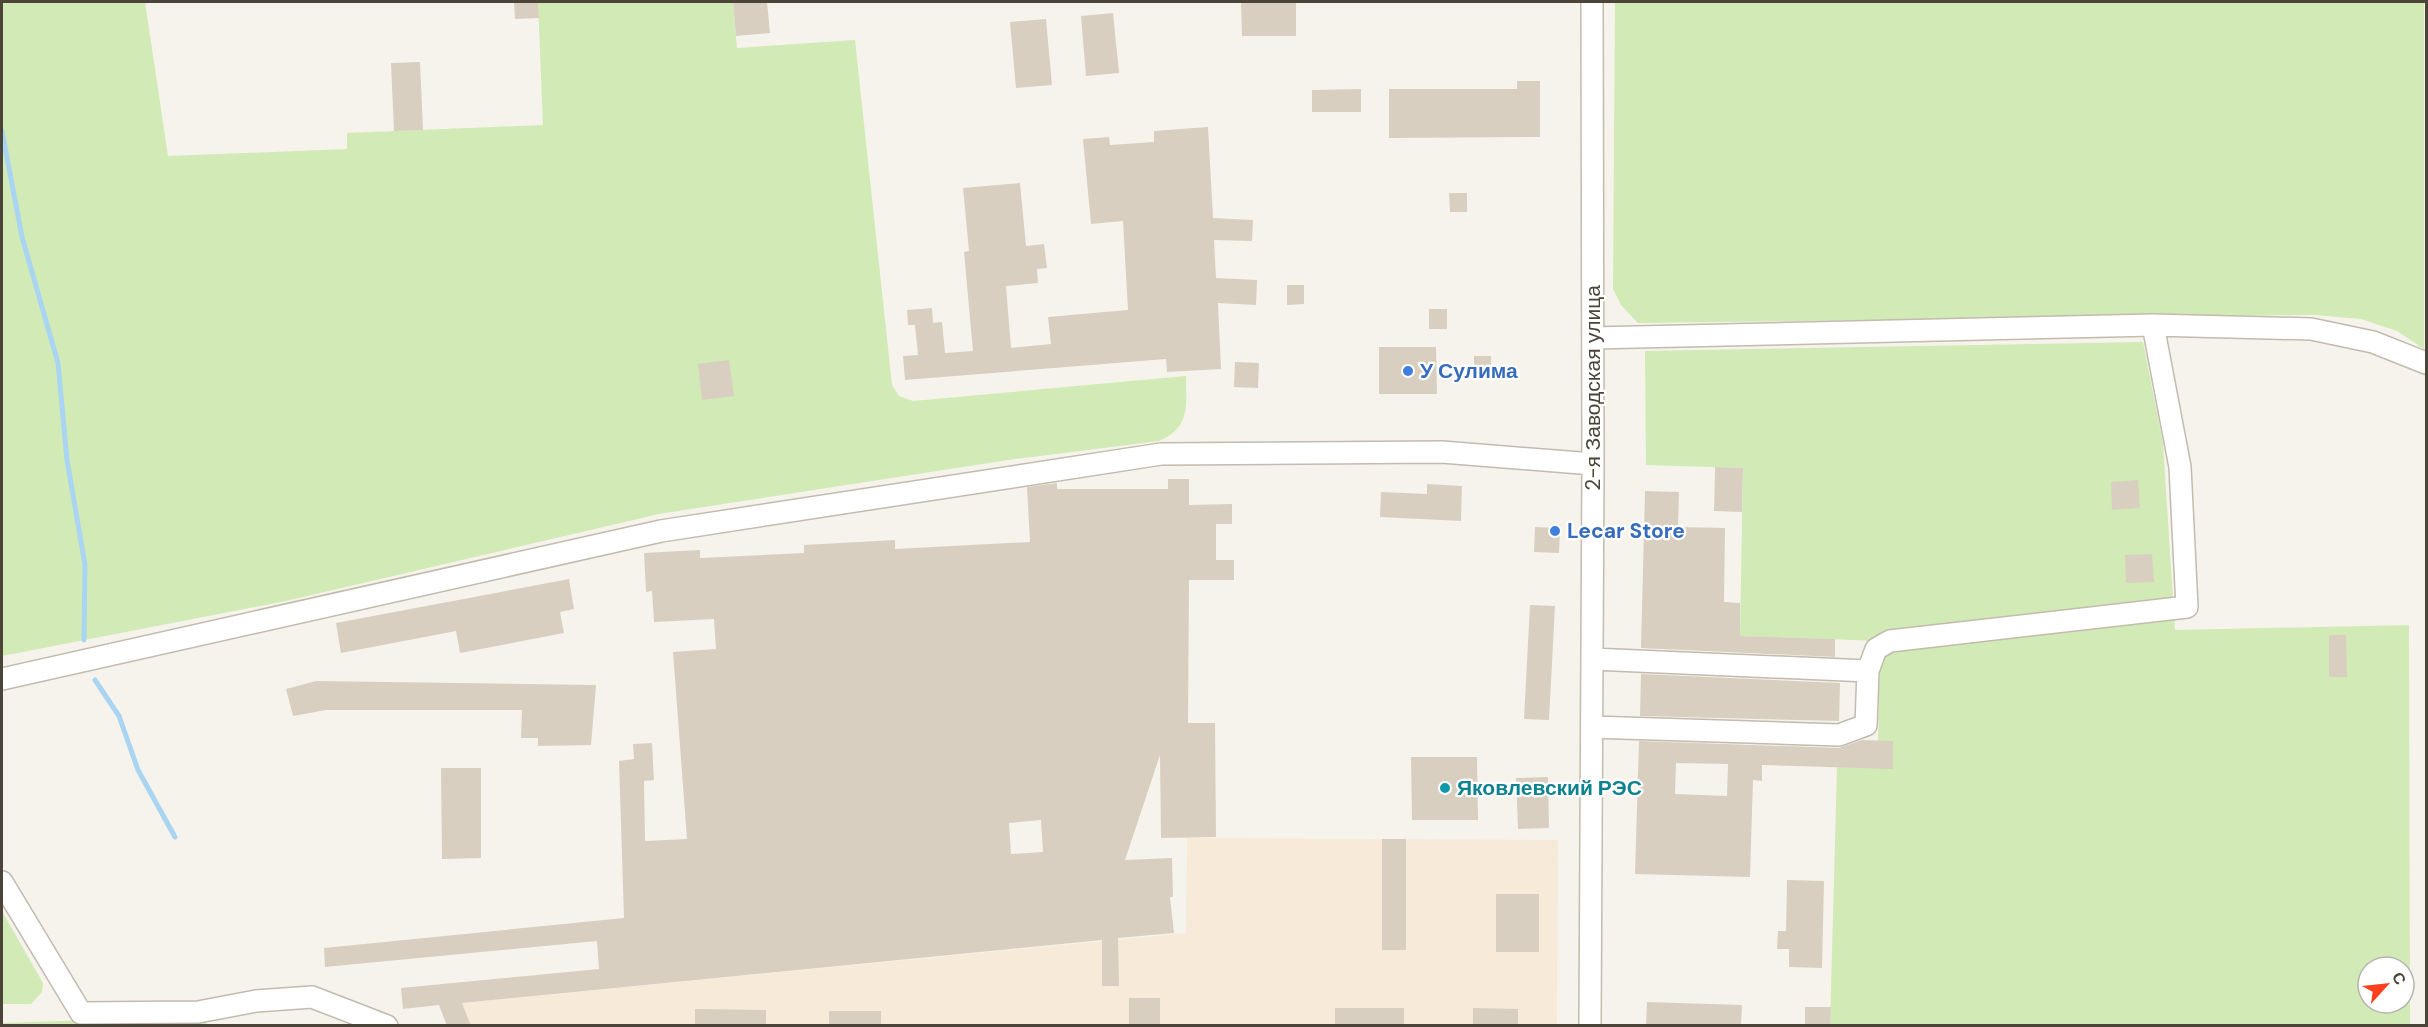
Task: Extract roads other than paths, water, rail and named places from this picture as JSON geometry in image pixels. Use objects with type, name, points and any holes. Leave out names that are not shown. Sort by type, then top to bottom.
[{"type":"street","name":"2-я Заводская улица","points":[[1590,1026],[1593,464],[1592,2]]},
{"type":"street","points":[[1593,338],[2153,325],[2311,329],[2373,342],[2427,363]]},
{"type":"street","points":[[1592,728],[1839,735],[1866,725],[1868,671],[1876,649],[1890,641],[2187,607],[2180,467],[2153,325]]},
{"type":"street","points":[[2,680],[661,531],[1161,454],[1442,452],[1593,464]]},
{"type":"street","points":[[1592,659],[1868,671]]},
{"type":"street","points":[[2,882],[81,1013],[198,1012],[256,1001],[312,997],[387,1026]]},
{"type":"waterway","points":[[2,131],[22,237],[58,363],[67,460],[85,565],[84,640]]},
{"type":"waterway","points":[[95,680],[119,716],[138,770],[175,837]]},
{"type":"place","name":"У Сулима","points":[[1408,371]]},
{"type":"place","name":"Lecar Store","points":[[1555,531]]},
{"type":"place","name":"Яковлевский РЭС","points":[[1445,788]]}]
